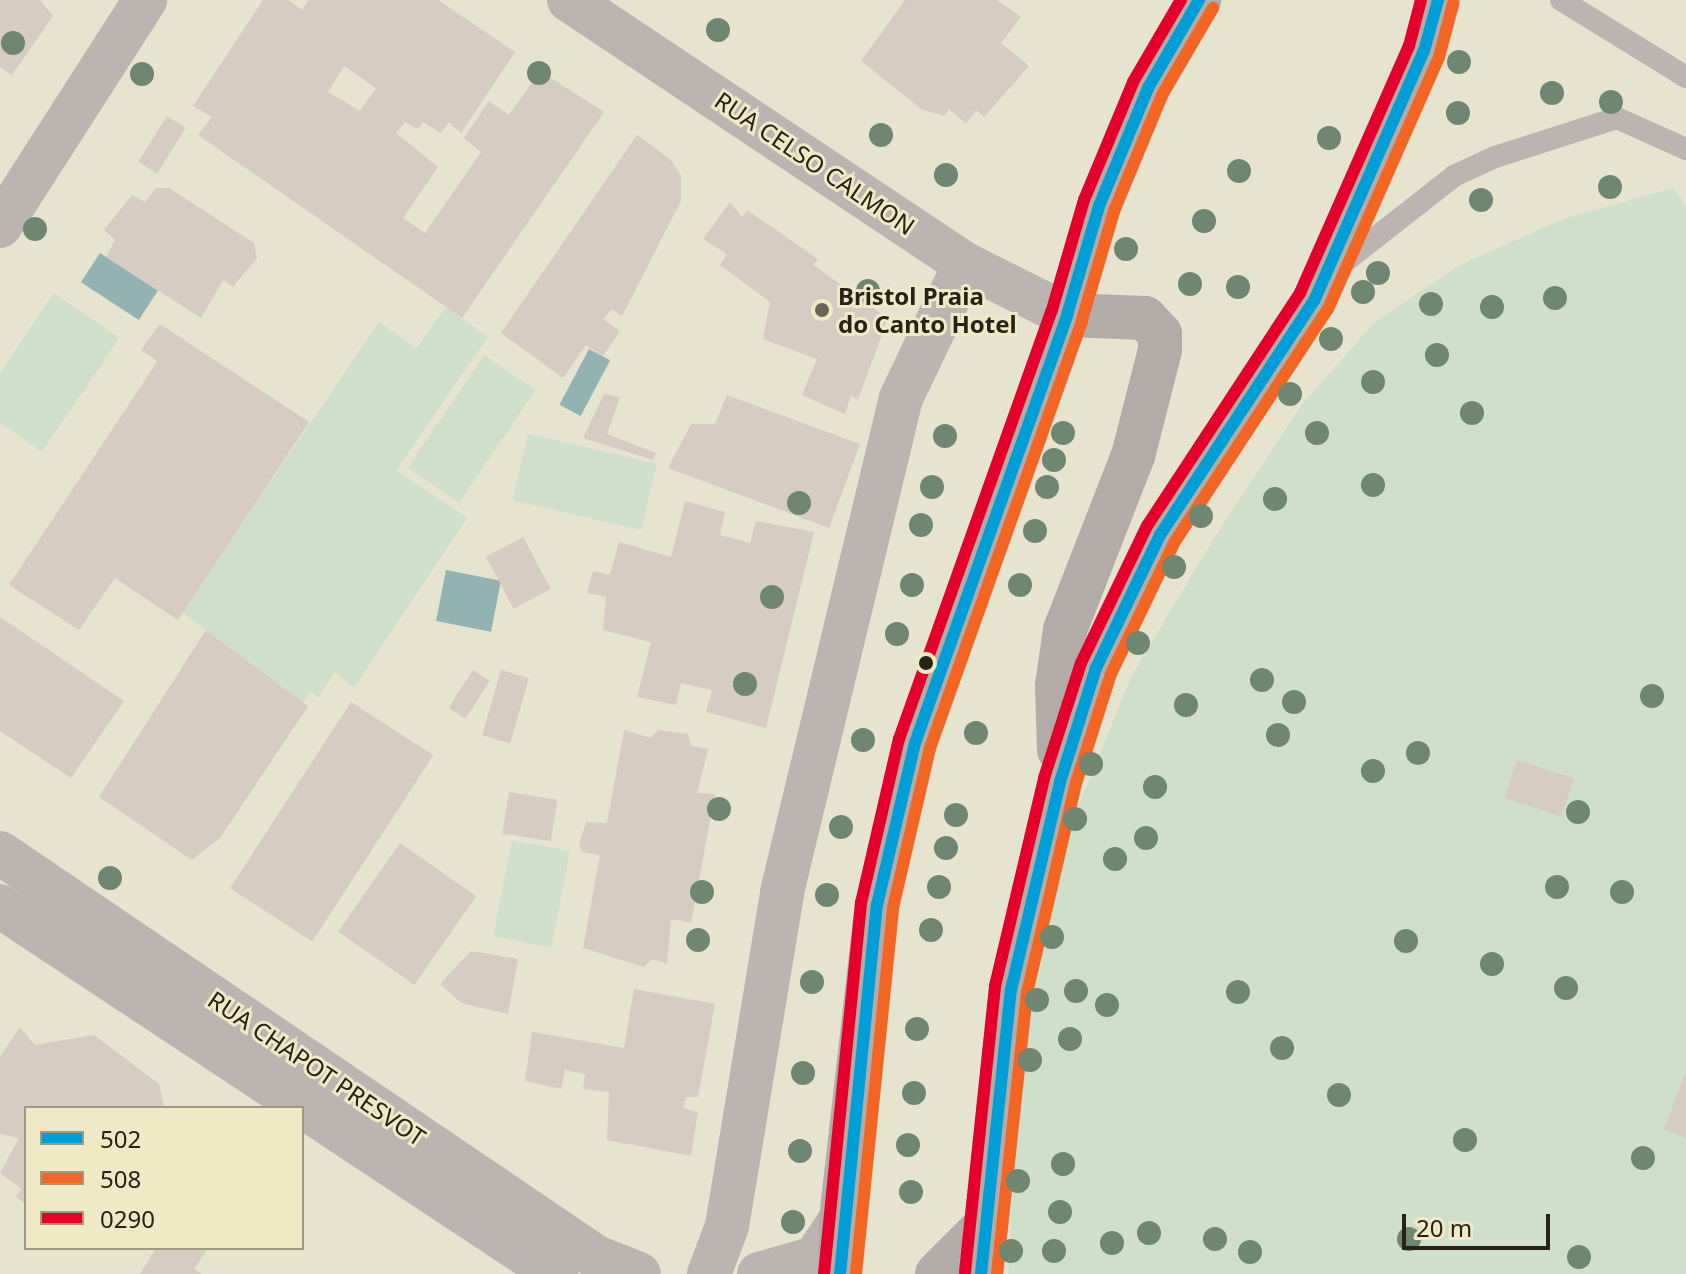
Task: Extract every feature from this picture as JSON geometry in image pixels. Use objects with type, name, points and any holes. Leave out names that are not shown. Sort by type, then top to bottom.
[{"type":"main road","points":[[840,1274],[841,1219],[877,905],[915,743],[1067,315],[1099,206],[1142,103],[1199,0]]},
{"type":"main road","points":[[981,1274],[982,1229],[1011,990],[1060,782],[1096,668],[1160,535],[1327,275],[1424,51],[1438,0]]},
{"type":"main road","points":[[1060,782],[1057,686],[1065,630],[1133,456],[1160,350],[1160,334],[1145,318],[1067,315]]},
{"type":"main road","points":[[937,1274],[982,1229]]},
{"type":"street","points":[[0,226],[145,0]]},
{"type":"street","name":"RUA CELSO CALMON","points":[[569,0],[965,264],[1067,315]]},
{"type":"street","points":[[709,1274],[727,1226],[782,892],[881,474],[901,398],[965,264]]},
{"type":"street","name":"RUA CHAPOT PRESVOT","points":[[0,853],[596,1257],[639,1274]]},
{"type":"street","name":"RUA CHAPOT PRESVOT","points":[[0,906],[302,1106]]},
{"type":"street","name":"RUA CHAPOT PRESVOT","points":[[304,1107],[556,1274]]},
{"type":"street","points":[[759,1274],[815,1258],[841,1219]]},
{"type":"lane","points":[[1561,0],[1686,77]]},
{"type":"lane","points":[[1327,275],[1454,176],[1495,157],[1617,118],[1686,149]]},
{"type":"green space","points":[[1673,188],[1686,206],[1686,1274],[1008,1274],[1021,1039],[1048,881],[1132,675],[1213,540],[1301,406],[1374,323],[1458,266],[1563,219]]},
{"type":"green space","points":[[54,293],[119,338],[42,452],[0,423],[0,373]]},
{"type":"green space","points":[[446,307],[488,337],[396,470],[467,518],[354,688],[335,672],[318,698],[311,691],[303,702],[182,612],[379,322],[417,348]]},
{"type":"green space","points":[[484,355],[535,390],[459,502],[408,468]]},
{"type":"green space","points":[[528,434],[657,464],[641,530],[513,500]]},
{"type":"green space","points":[[512,840],[570,851],[551,947],[493,936]]},
{"type":"water","points":[[100,253],[158,291],[139,320],[81,282]]},
{"type":"water","points":[[589,349],[610,360],[581,416],[559,405]]},
{"type":"water","points":[[446,570],[501,581],[491,632],[436,621]]},
{"type":"building","points":[[0,0],[40,0],[53,16],[12,75],[0,67]]},
{"type":"building","points":[[263,0],[288,0],[302,10],[309,0],[438,0],[515,52],[461,133],[449,122],[441,133],[423,122],[418,129],[405,122],[396,133],[438,167],[403,218],[425,233],[481,152],[464,138],[489,101],[509,115],[540,71],[604,112],[462,318],[198,135],[212,117],[193,106]],"holes":[[[344,66],[376,88],[360,111],[328,92]]]},
{"type":"building","points":[[905,0],[997,0],[1021,17],[1001,43],[1029,66],[984,117],[976,110],[966,124],[949,109],[944,116],[921,109],[861,61]]},
{"type":"building","points":[[167,116],[186,128],[157,173],[138,162]]},
{"type":"building","points":[[637,135],[671,160],[681,176],[681,201],[622,316],[612,309],[603,319],[620,331],[603,356],[586,345],[563,378],[501,333]]},
{"type":"building","points":[[156,188],[169,188],[254,243],[257,258],[233,287],[223,280],[201,318],[106,257],[115,240],[104,230],[132,195],[145,202]]},
{"type":"building","name":"Bristol Praia do Canto Hotel","points":[[730,202],[742,217],[747,210],[818,259],[813,265],[888,318],[858,400],[851,395],[845,414],[802,395],[817,359],[763,339],[770,302],[720,265],[727,254],[703,239]]},
{"type":"building","points":[[160,324],[309,422],[178,620],[115,578],[79,630],[9,585],[153,368],[157,361],[141,350]]},
{"type":"building","points":[[604,394],[620,397],[607,434],[656,453],[653,460],[583,438]]},
{"type":"building","points":[[727,395],[860,444],[829,528],[668,468],[691,424],[715,424]]},
{"type":"building","points":[[685,501],[725,512],[720,535],[750,543],[756,521],[814,532],[766,728],[706,712],[712,690],[681,683],[676,705],[637,697],[651,642],[603,630],[606,597],[587,593],[593,571],[610,575],[619,542],[671,557]]},
{"type":"building","points":[[523,537],[551,589],[514,609],[486,557]]},
{"type":"building","points":[[0,617],[124,701],[71,778],[0,731]]},
{"type":"building","points":[[206,630],[308,706],[220,838],[192,860],[99,797]]},
{"type":"building","points":[[473,670],[490,681],[465,719],[448,708]]},
{"type":"building","points":[[501,670],[529,678],[510,743],[482,735]]},
{"type":"building","points":[[351,702],[433,755],[312,942],[230,888]]},
{"type":"building","points":[[624,730],[651,738],[658,730],[688,734],[691,746],[708,749],[697,793],[715,794],[691,923],[671,919],[667,964],[652,959],[644,967],[583,948],[600,855],[582,852],[579,845],[586,822],[607,823]]},
{"type":"building","points":[[1517,760],[1574,779],[1562,817],[1505,798]]},
{"type":"building","points":[[509,792],[557,800],[551,841],[502,833]]},
{"type":"building","points":[[400,843],[476,896],[414,985],[338,931]]},
{"type":"building","points":[[471,951],[518,959],[508,1014],[461,1003],[440,984]]},
{"type":"building","points":[[634,989],[715,1004],[698,1097],[686,1097],[683,1108],[698,1112],[691,1156],[607,1140],[609,1092],[583,1089],[585,1074],[565,1070],[561,1089],[525,1081],[532,1032],[624,1048]]},
{"type":"building","points":[[20,1027],[35,1045],[94,1035],[159,1084],[164,1106],[24,1106],[24,1203],[16,1197],[22,1189],[0,1173],[19,1138],[0,1134],[0,1057]]},
{"type":"building","points":[[1686,1071],[1686,1138],[1664,1129]]},
{"type":"building","points":[[155,1250],[207,1250],[194,1269],[202,1274],[140,1274]]},
{"type":"transit line","name":"0290","points":[[824,1274],[861,903],[899,739],[1052,310],[1084,200],[1133,82],[1181,0]]},
{"type":"transit line","name":"502","points":[[840,1274],[877,905],[915,743],[1067,315],[1099,206],[1148,88],[1199,0]]},
{"type":"transit line","name":"0290","points":[[965,1272],[995,986],[1044,778],[1081,663],[1147,526],[1300,293],[1409,46],[1421,0]]},
{"type":"transit line","name":"502","points":[[981,1274],[1011,990],[1060,782],[1096,668],[1160,535],[1314,301],[1424,51],[1438,0]]},
{"type":"transit line","name":"508","points":[[997,1274],[1027,993],[1075,786],[1111,674],[1174,543],[1328,309],[1439,57],[1453,4]]},
{"type":"transit line","name":"508","points":[[856,1274],[893,908],[930,748],[1082,320],[1114,211],[1162,95],[1213,8]]},
{"type":"place","name":"Bristol Praia do Canto Hotel","points":[[822,310]]}]
